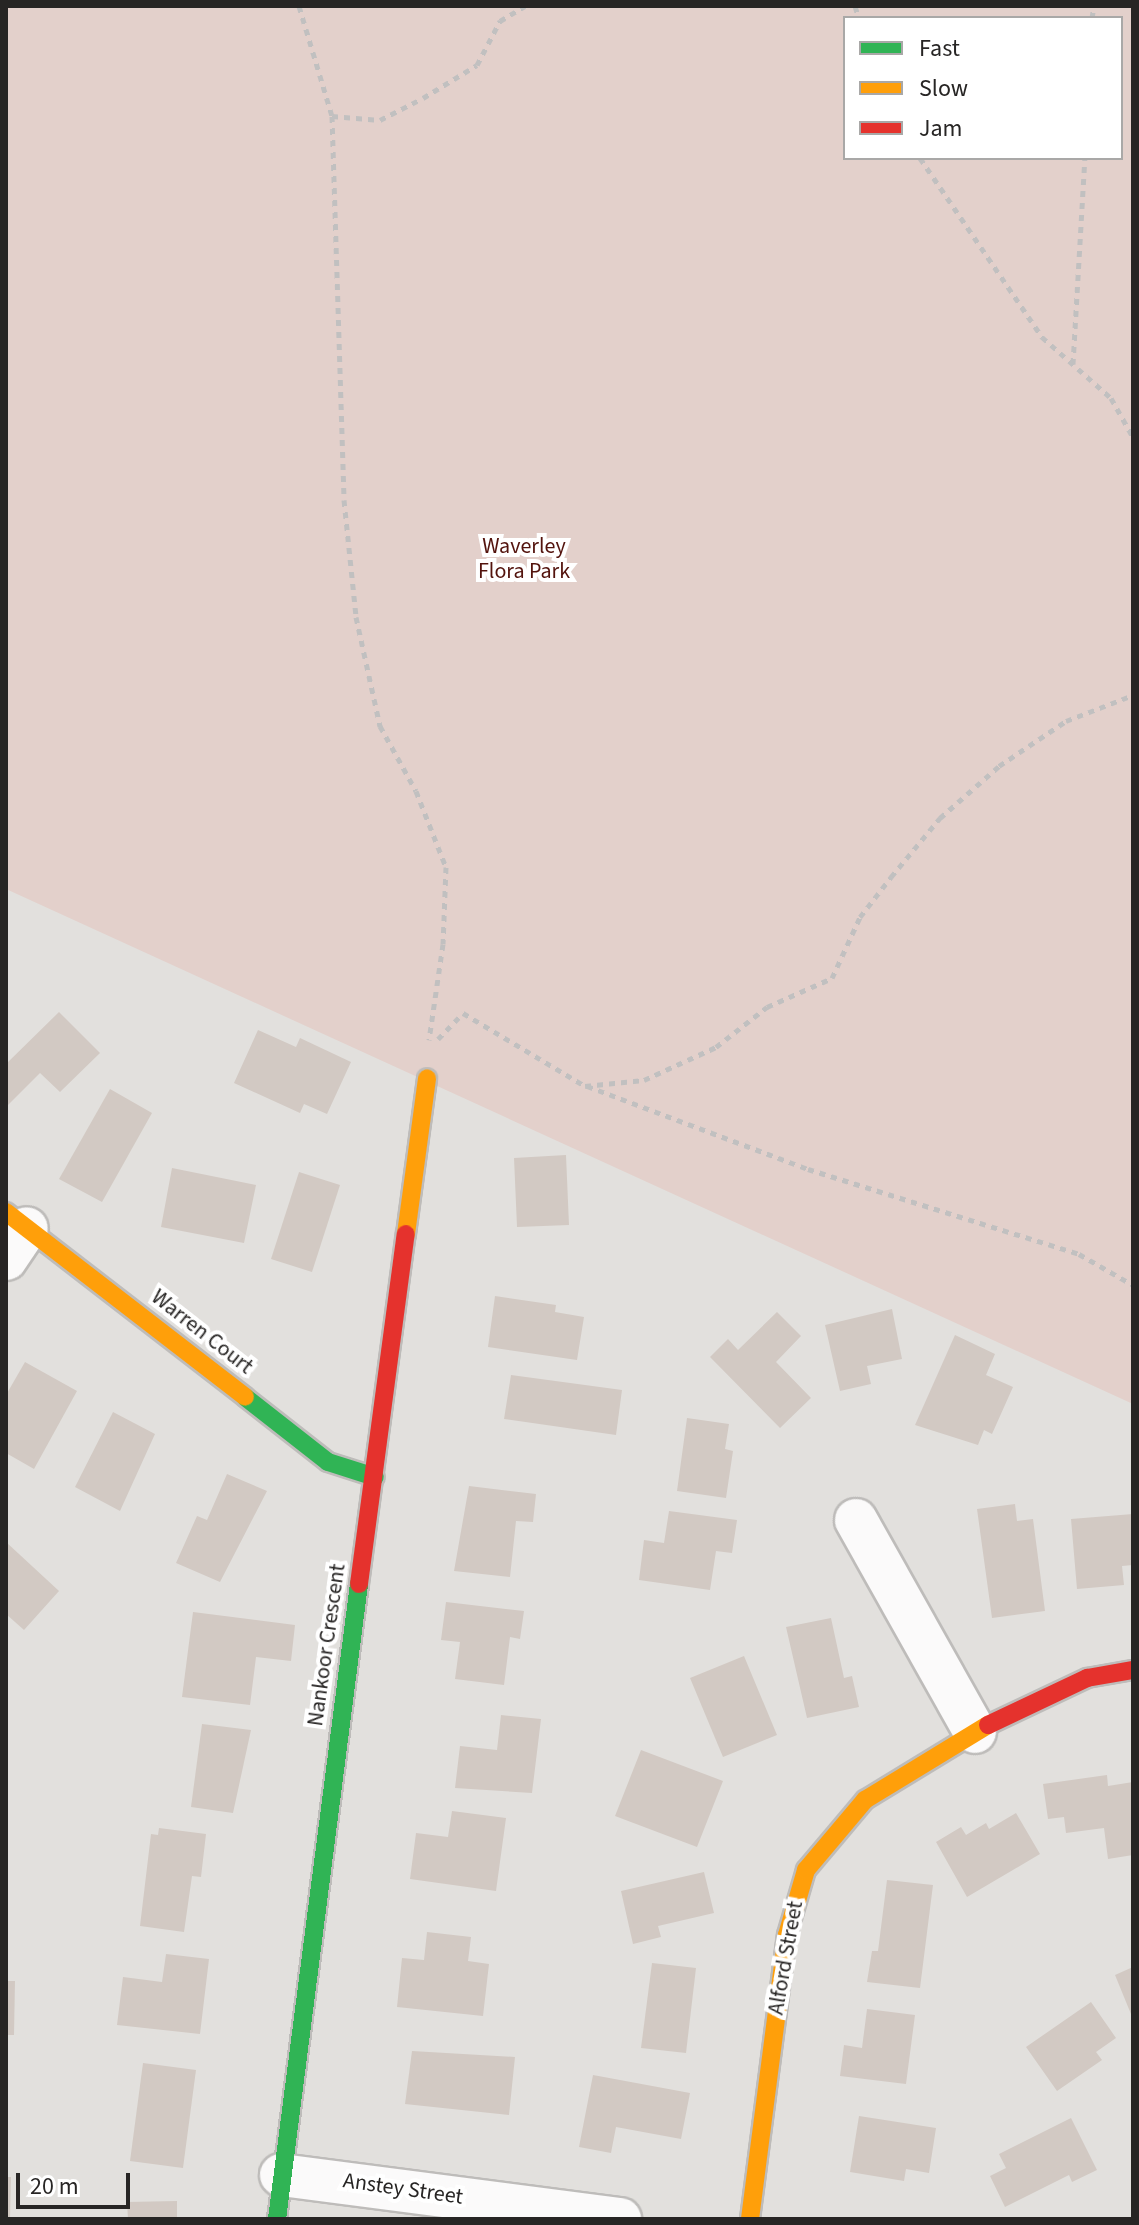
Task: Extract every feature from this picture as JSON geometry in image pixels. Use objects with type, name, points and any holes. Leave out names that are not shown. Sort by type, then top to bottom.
[{"type":"street","name":"Nankoor Crescent","points":[[277,2219],[427,1078]]},
{"type":"street","name":"Warren Court","points":[[13,1233],[328,1462],[375,1477]]},
{"type":"street","points":[[856,1520],[975,1732]]},
{"type":"street","name":"Alford Street","points":[[750,2219],[787,1935],[806,1870],[865,1800],[975,1732],[1045,1694],[1087,1678],[1133,1670]]},
{"type":"street","name":"Anstey Street","points":[[281,2175],[620,2219]]},
{"type":"path","points":[[299,6],[332,116],[344,500],[356,617],[380,726],[416,791],[446,867],[443,944],[428,1049],[463,1013],[585,1086],[808,1169],[1079,1254],[1133,1285]]},
{"type":"path","points":[[332,116],[380,120],[423,98],[477,65],[500,21],[525,6]]},
{"type":"path","points":[[921,160],[1042,337],[1111,398],[1133,437]]},
{"type":"path","points":[[1073,365],[1085,160]]},
{"type":"path","points":[[585,1086],[644,1080],[716,1047],[767,1007],[832,978],[860,917],[940,818],[999,766],[1066,721],[1133,695]]},
{"type":"green space","name":"Waverley Flora Park","points":[[6,6],[1133,6],[1133,1404],[6,889]]},
{"type":"building","points":[[59,1012],[100,1053],[60,1092],[40,1073],[6,1107],[6,1064]]},
{"type":"building","points":[[258,1030],[296,1047],[300,1038],[351,1062],[327,1114],[304,1104],[300,1113],[234,1083]]},
{"type":"building","points":[[110,1089],[152,1113],[102,1202],[59,1179]]},
{"type":"building","points":[[566,1155],[569,1225],[517,1227],[514,1158]]},
{"type":"building","points":[[172,1168],[256,1185],[244,1243],[161,1227]]},
{"type":"building","points":[[299,1172],[340,1185],[312,1272],[271,1259]]},
{"type":"building","points":[[495,1296],[556,1305],[555,1312],[584,1317],[577,1360],[488,1347]]},
{"type":"building","points":[[892,1309],[902,1359],[867,1366],[871,1384],[840,1391],[825,1325]]},
{"type":"building","points":[[777,1312],[801,1336],[776,1362],[811,1398],[780,1428],[710,1357],[728,1339],[738,1350]]},
{"type":"building","points":[[955,1335],[995,1354],[986,1375],[1013,1387],[992,1434],[984,1430],[978,1445],[915,1425]]},
{"type":"building","points":[[25,1362],[77,1391],[34,1469],[6,1453],[6,1395]]},
{"type":"building","points":[[511,1375],[622,1390],[616,1435],[504,1419]]},
{"type":"building","points":[[113,1412],[155,1434],[120,1511],[75,1487]]},
{"type":"building","points":[[687,1418],[729,1424],[725,1449],[733,1451],[726,1498],[677,1491]]},
{"type":"building","points":[[227,1474],[267,1491],[220,1582],[176,1563],[197,1516],[207,1520]]},
{"type":"building","points":[[469,1486],[536,1494],[533,1522],[516,1521],[510,1577],[454,1571]]},
{"type":"building","points":[[1015,1504],[1017,1521],[1033,1519],[1045,1611],[992,1618],[977,1509]]},
{"type":"building","points":[[669,1511],[737,1520],[732,1553],[716,1551],[710,1590],[639,1580],[644,1540],[664,1543]]},
{"type":"building","points":[[1133,1514],[1133,1565],[1122,1566],[1124,1585],[1077,1589],[1071,1519]]},
{"type":"building","points":[[6,1542],[59,1591],[24,1630],[6,1614]]},
{"type":"building","points":[[446,1602],[524,1611],[520,1639],[510,1637],[504,1685],[455,1679],[460,1642],[441,1640]]},
{"type":"building","points":[[193,1612],[295,1625],[291,1661],[256,1657],[250,1705],[182,1697]]},
{"type":"building","points":[[831,1618],[844,1678],[852,1676],[859,1707],[807,1718],[786,1627]]},
{"type":"building","points":[[744,1656],[777,1735],[723,1757],[690,1678]]},
{"type":"building","points":[[501,1715],[541,1719],[532,1793],[455,1788],[460,1746],[497,1750]]},
{"type":"building","points":[[202,1724],[251,1730],[233,1813],[191,1807]]},
{"type":"building","points":[[641,1750],[723,1781],[697,1847],[615,1816]]},
{"type":"building","points":[[1107,1775],[1108,1786],[1133,1782],[1133,1855],[1108,1859],[1104,1828],[1066,1833],[1064,1817],[1048,1819],[1043,1784]]},
{"type":"building","points":[[452,1811],[506,1818],[496,1891],[410,1879],[416,1833],[448,1837]]},
{"type":"building","points":[[1016,1813],[1040,1854],[967,1897],[936,1842],[961,1827],[966,1835],[986,1823],[989,1829]]},
{"type":"building","points":[[159,1828],[206,1834],[201,1877],[192,1876],[184,1932],[140,1926],[151,1834],[158,1835]]},
{"type":"building","points":[[704,1872],[714,1913],[658,1926],[661,1937],[633,1944],[621,1891]]},
{"type":"building","points":[[887,1880],[933,1885],[920,1988],[867,1982],[872,1951],[878,1951]]},
{"type":"building","points":[[427,1932],[471,1937],[468,1961],[489,1964],[483,2016],[397,2007],[402,1958],[424,1960]]},
{"type":"building","points":[[166,1954],[209,1959],[200,2034],[117,2025],[123,1977],[162,1982]]},
{"type":"building","points":[[652,1963],[696,1968],[686,2053],[641,2048]]},
{"type":"building","points":[[1133,1967],[1133,2019],[1115,1975]]},
{"type":"building","points":[[6,1981],[15,1981],[14,2035],[6,2035]]},
{"type":"building","points":[[1091,2002],[1116,2038],[1096,2052],[1102,2060],[1057,2091],[1026,2047]]},
{"type":"building","points":[[867,2009],[915,2015],[906,2084],[840,2076],[844,2045],[862,2048]]},
{"type":"building","points":[[412,2051],[515,2057],[509,2115],[405,2104]]},
{"type":"building","points":[[143,2063],[196,2070],[183,2168],[130,2161]]},
{"type":"building","points":[[593,2075],[690,2093],[681,2139],[616,2127],[611,2153],[579,2147]]},
{"type":"building","points":[[859,2116],[936,2128],[929,2173],[906,2169],[904,2181],[850,2172]]},
{"type":"building","points":[[1071,2118],[1097,2170],[1072,2182],[1069,2175],[1005,2207],[990,2176],[1006,2168],[999,2154]]},
{"type":"building","points":[[6,2177],[11,2177],[10,2219],[6,2219]]},
{"type":"building","points":[[177,2201],[177,2219],[128,2219],[127,2202]]},
{"type":"traffic: fast","points":[[245,1397],[328,1462],[375,1477]]},
{"type":"traffic: fast","points":[[277,2219],[359,1584]]},
{"type":"traffic: slow","points":[[406,1234],[427,1078]]},
{"type":"traffic: slow","points":[[6,1212],[245,1397]]},
{"type":"traffic: slow","points":[[750,2219],[787,1935],[806,1870],[865,1800],[988,1725]]},
{"type":"traffic: jam","points":[[359,1584],[406,1234]]},
{"type":"traffic: jam","points":[[988,1725],[1087,1678],[1133,1670]]}]
